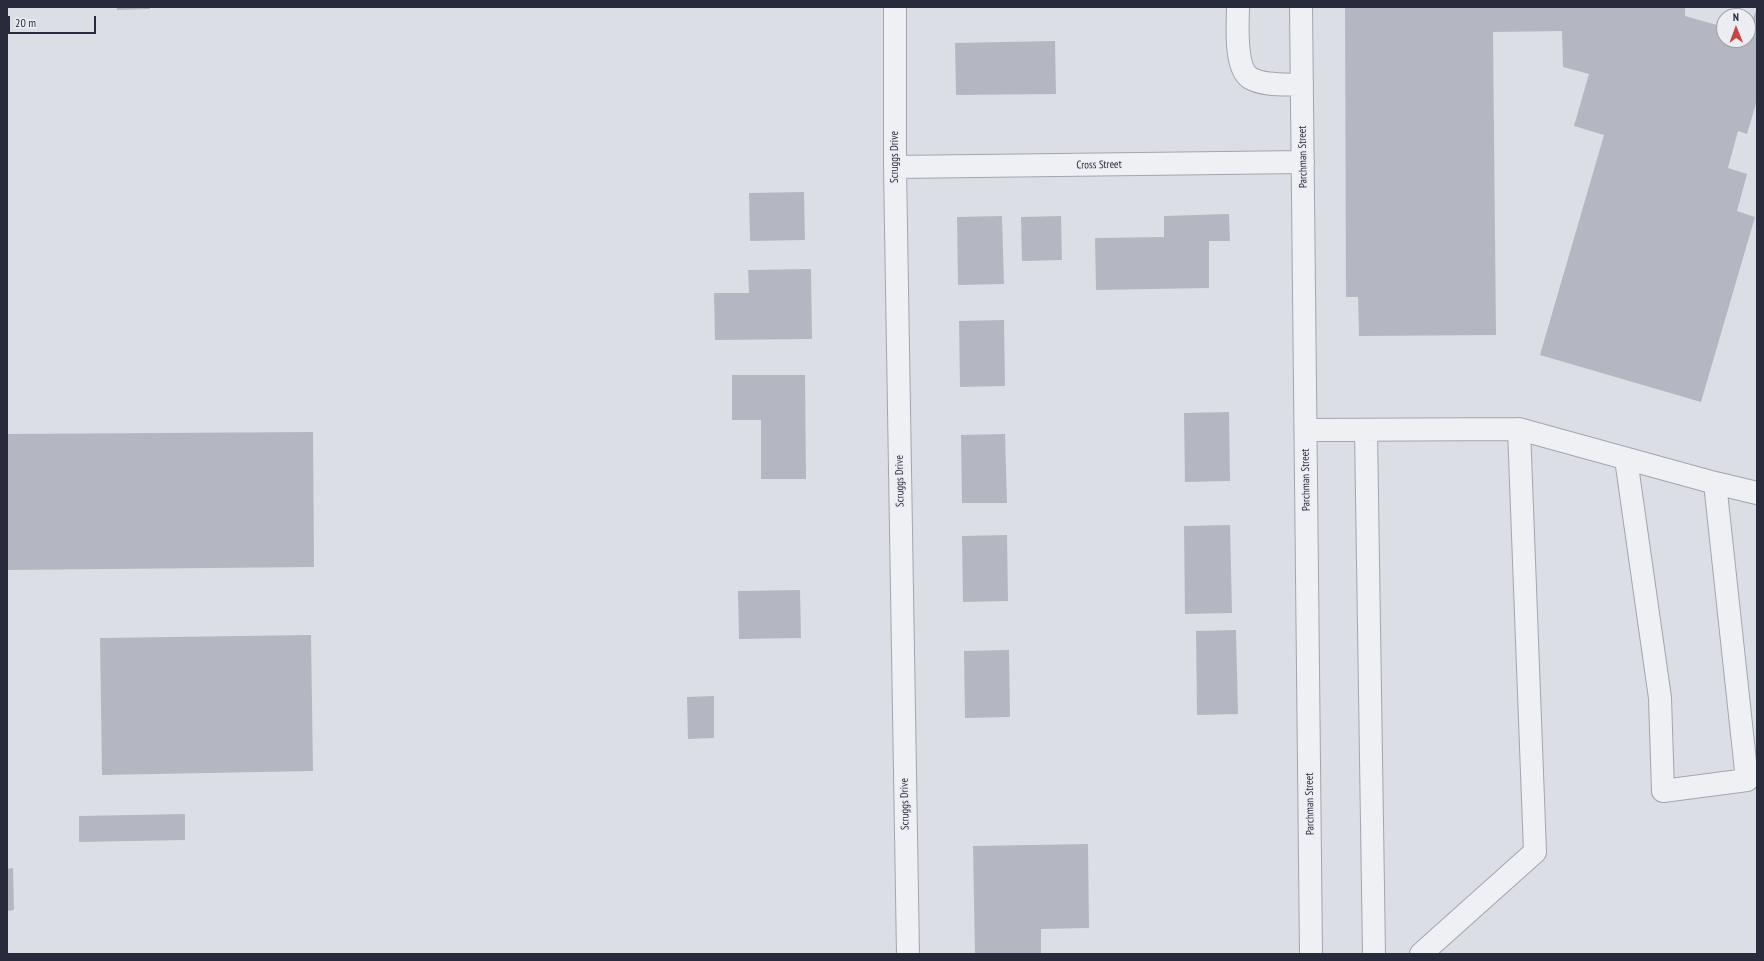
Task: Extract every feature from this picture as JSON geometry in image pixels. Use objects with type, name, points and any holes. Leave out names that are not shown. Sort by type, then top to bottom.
[{"type":"street","name":"Scruggs Drive","points":[[895,7],[895,167],[908,954]]},
{"type":"street","points":[[1238,7],[1238,52],[1243,69],[1246,73],[1250,77],[1266,82],[1302,85]]},
{"type":"street","name":"Parchman Street","points":[[1301,7],[1311,954]]},
{"type":"street","name":"Cross Street","points":[[895,167],[1303,162]]},
{"type":"street","points":[[1306,430],[1519,429],[1715,483],[1757,493]]},
{"type":"street","points":[[1421,954],[1535,852],[1519,429]]},
{"type":"street","points":[[1366,430],[1374,954]]},
{"type":"street","points":[[1626,458],[1660,698],[1663,791],[1747,780],[1715,483]]},
{"type":"building","points":[[117,7],[150,7],[150,9],[117,10]]},
{"type":"building","points":[[1345,7],[1685,7],[1685,16],[1716,25],[1716,48],[1756,48],[1757,7],[1757,100],[1747,134],[1738,131],[1728,168],[1747,174],[1737,211],[1755,217],[1701,402],[1540,355],[1604,135],[1574,126],[1589,74],[1563,67],[1562,31],[1493,32],[1496,335],[1359,336],[1358,297],[1346,297]]},
{"type":"building","points":[[1055,41],[1056,94],[956,95],[955,43]]},
{"type":"building","points":[[804,192],[805,240],[750,241],[749,193]]},
{"type":"building","points":[[1229,214],[1230,241],[1209,241],[1209,288],[1096,290],[1095,238],[1164,237],[1164,216]]},
{"type":"building","points":[[1002,216],[1004,284],[958,285],[957,217]]},
{"type":"building","points":[[1061,216],[1062,260],[1022,261],[1021,217]]},
{"type":"building","points":[[811,269],[812,339],[715,340],[714,293],[749,293],[748,270]]},
{"type":"building","points":[[1004,320],[1005,386],[960,387],[959,321]]},
{"type":"building","points":[[732,375],[805,375],[806,479],[761,479],[761,420],[732,420]]},
{"type":"building","points":[[1229,412],[1230,481],[1185,482],[1184,413]]},
{"type":"building","points":[[313,432],[314,567],[7,570],[7,434]]},
{"type":"building","points":[[1005,434],[1007,503],[962,503],[961,435]]},
{"type":"building","points":[[1230,525],[1232,613],[1185,614],[1184,526]]},
{"type":"building","points":[[1007,535],[1008,601],[963,602],[962,536]]},
{"type":"building","points":[[800,590],[801,638],[739,639],[738,591]]},
{"type":"building","points":[[1236,630],[1238,714],[1197,715],[1196,631]]},
{"type":"building","points":[[311,635],[313,771],[102,775],[100,638]]},
{"type":"building","points":[[1009,650],[1010,717],[965,718],[964,651]]},
{"type":"building","points":[[714,696],[714,738],[688,739],[687,697]]},
{"type":"building","points":[[185,814],[185,840],[79,842],[79,816]]},
{"type":"building","points":[[1088,844],[1089,928],[1041,929],[1041,954],[975,954],[973,846]]},
{"type":"building","points":[[13,868],[14,910],[7,911],[7,869]]}]
